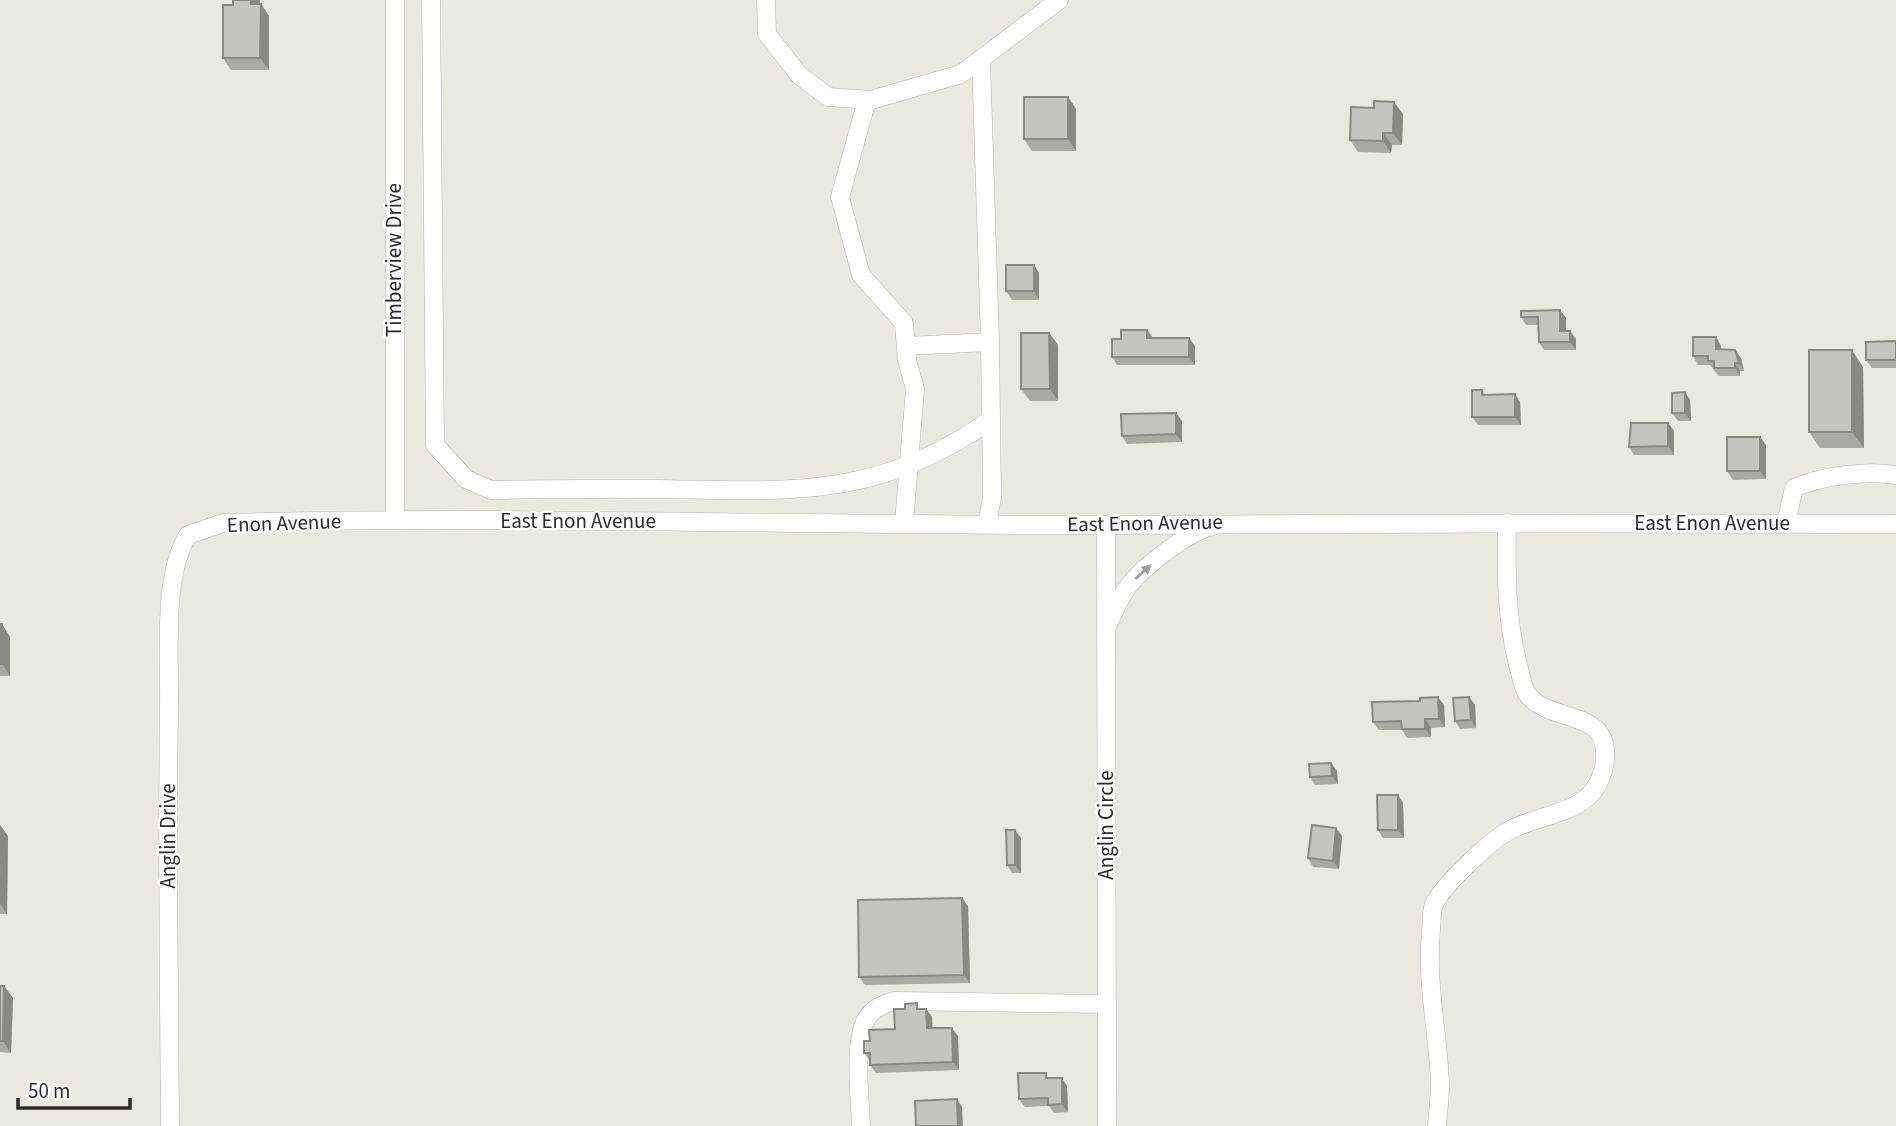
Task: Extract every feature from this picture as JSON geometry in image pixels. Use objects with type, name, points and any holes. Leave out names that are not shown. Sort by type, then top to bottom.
[{"type":"street","name":"Timberview Drive","points":[[395,0],[395,519]]},
{"type":"street","points":[[431,0],[435,445],[466,479],[491,490],[793,491],[863,481],[910,466],[960,441],[989,421]]},
{"type":"street","points":[[766,0],[767,34],[799,75],[828,97],[867,100],[961,74],[1059,0]]},
{"type":"street","points":[[981,59],[990,342],[992,497],[987,524]]},
{"type":"street","points":[[867,100],[840,197],[861,275],[904,323],[915,389],[904,523]]},
{"type":"street","points":[[906,346],[990,342]]},
{"type":"street","points":[[1786,523],[1794,488],[1810,481],[1882,473],[1896,475]]},
{"type":"street","name":"East Enon Avenue","points":[[395,519],[1106,525],[1230,522],[1896,524]]},
{"type":"street","name":"Enon Avenue","points":[[181,546],[188,535],[223,523],[395,519]]},
{"type":"street","points":[[1106,629],[1126,590],[1145,569],[1203,528],[1230,522]]},
{"type":"street","points":[[1437,1126],[1440,1083],[1427,969],[1433,905],[1490,843],[1522,825],[1586,801],[1597,786],[1605,765],[1604,745],[1596,728],[1583,719],[1541,707],[1526,693],[1510,632],[1505,593],[1507,523]]},
{"type":"street","name":"Anglin Circle","points":[[1106,525],[1107,1126]]},
{"type":"street","name":"Anglin Drive","points":[[170,1126],[171,609],[177,556],[181,546]]},
{"type":"street","points":[[861,1126],[861,1035],[866,1019],[883,1004],[894,1001],[1106,1004]]},
{"type":"building","points":[[233,0],[251,0],[251,4],[261,4],[260,58],[223,58],[223,5],[233,5]]},
{"type":"building","points":[[1024,97],[1068,97],[1068,139],[1024,139]]},
{"type":"building","points":[[1374,101],[1394,102],[1393,133],[1383,133],[1383,141],[1350,140],[1351,107],[1374,108]]},
{"type":"building","points":[[1006,265],[1034,265],[1034,291],[1006,291]]},
{"type":"building","points":[[1560,310],[1560,331],[1570,331],[1570,342],[1539,342],[1538,317],[1521,317],[1521,311]]},
{"type":"building","points":[[1121,330],[1147,330],[1147,338],[1189,338],[1189,357],[1112,357],[1112,339],[1121,339]]},
{"type":"building","points":[[1021,333],[1049,333],[1050,389],[1021,389]]},
{"type":"building","points":[[1693,337],[1716,337],[1716,349],[1735,350],[1739,363],[1735,363],[1735,368],[1714,368],[1714,361],[1708,361],[1708,356],[1693,356]]},
{"type":"building","points":[[1896,341],[1896,360],[1866,360],[1866,342]]},
{"type":"building","points":[[1809,350],[1852,350],[1852,432],[1809,432]]},
{"type":"building","points":[[1472,390],[1482,390],[1482,395],[1515,394],[1515,417],[1472,417]]},
{"type":"building","points":[[1685,392],[1685,413],[1672,413],[1672,393]]},
{"type":"building","points":[[1176,413],[1176,434],[1122,436],[1121,414]]},
{"type":"building","points":[[1631,423],[1668,423],[1668,446],[1629,447]]},
{"type":"building","points":[[1727,437],[1760,437],[1760,471],[1727,471]]},
{"type":"building","points":[[2,624],[2,664],[0,664]]},
{"type":"building","points":[[1438,697],[1439,719],[1425,719],[1425,729],[1402,729],[1401,721],[1373,722],[1372,702],[1420,701],[1420,698]]},
{"type":"building","points":[[1469,697],[1471,720],[1455,721],[1453,698]]},
{"type":"building","points":[[1331,763],[1332,776],[1310,777],[1309,764]]},
{"type":"building","points":[[1377,795],[1398,795],[1398,830],[1378,830]]},
{"type":"building","points":[[1312,825],[1336,828],[1333,861],[1308,858]]},
{"type":"building","points":[[1006,830],[1015,830],[1015,865],[1007,865]]},
{"type":"building","points":[[962,898],[964,975],[859,977],[858,900]]},
{"type":"building","points":[[0,986],[4,986],[3,1041],[0,1041]]},
{"type":"building","points":[[917,1003],[917,1009],[926,1009],[927,1028],[952,1028],[953,1062],[870,1065],[870,1053],[864,1053],[864,1041],[870,1041],[869,1030],[895,1029],[894,1009],[905,1009],[905,1004]]},
{"type":"building","points":[[1018,1073],[1046,1073],[1046,1078],[1062,1078],[1062,1104],[1048,1105],[1048,1098],[1019,1099]]},
{"type":"building","points":[[957,1099],[958,1126],[916,1126],[915,1101]]}]
